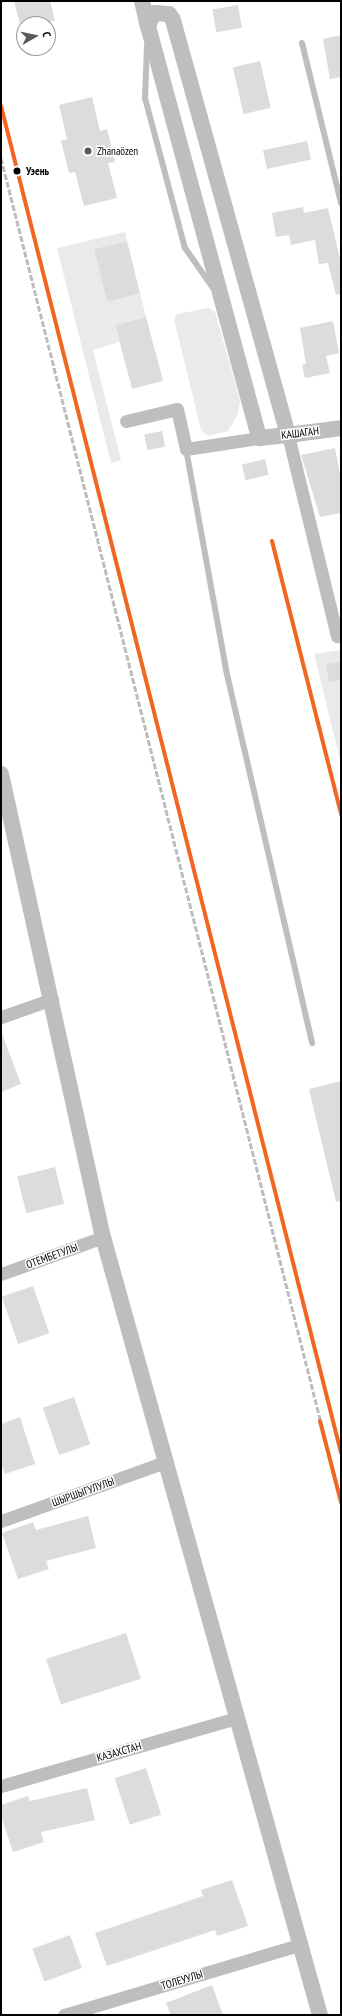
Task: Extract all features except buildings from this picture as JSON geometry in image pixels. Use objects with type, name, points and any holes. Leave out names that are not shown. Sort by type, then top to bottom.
[{"type":"street","points":[[126,421],[177,409],[186,449],[259,438],[142,1]]},
{"type":"street","points":[[168,1],[288,435],[337,636]]},
{"type":"street","points":[[148,26],[149,19],[161,11],[173,20]]},
{"type":"street","name":"КАШАГАН","points":[[259,438],[341,428]]},
{"type":"street","points":[[1,774],[52,999],[102,1237],[299,1945],[320,2015]]},
{"type":"street","points":[[1,1017],[52,999]]},
{"type":"street","name":"ОТЕМБЕТУЛЫ","points":[[1,1274],[102,1237]]},
{"type":"street","name":"ШЫРШЫГУЛУЛЫ","points":[[1,1522],[165,1462]]},
{"type":"street","name":"КАЗАХСТАН","points":[[1,1786],[236,1718]]},
{"type":"street","name":"ТОЛЕУУЛЫ","points":[[64,2015],[299,1945]]},
{"type":"lane","points":[[148,26],[145,98],[180,233],[185,248],[222,301]]},
{"type":"lane","points":[[302,42],[341,203]]},
{"type":"lane","points":[[186,449],[226,670],[312,1043]]},
{"type":"shaded area","points":[[125,232],[127,241],[94,250],[107,301],[140,293],[146,317],[115,325],[119,342],[93,350],[121,460],[111,463],[57,248]]},
{"type":"shaded area","points":[[209,308],[215,312],[240,400],[238,414],[228,431],[208,436],[201,430],[174,319],[177,314]]},
{"type":"shaded area","points":[[339,650],[341,656],[341,764],[314,654]]},
{"type":"railway","points":[[1,158],[341,1502]]},
{"type":"railway","points":[[272,541],[341,814]]},
{"type":"transit line","points":[[1,106],[341,1453]]},
{"type":"transit line","points":[[272,541],[341,814]]},
{"type":"transit line","points":[[320,1421],[341,1502]]},
{"type":"place","name":"Zhanaözen","points":[[88,151]]},
{"type":"place","name":"Уэень","points":[[17,171]]}]
